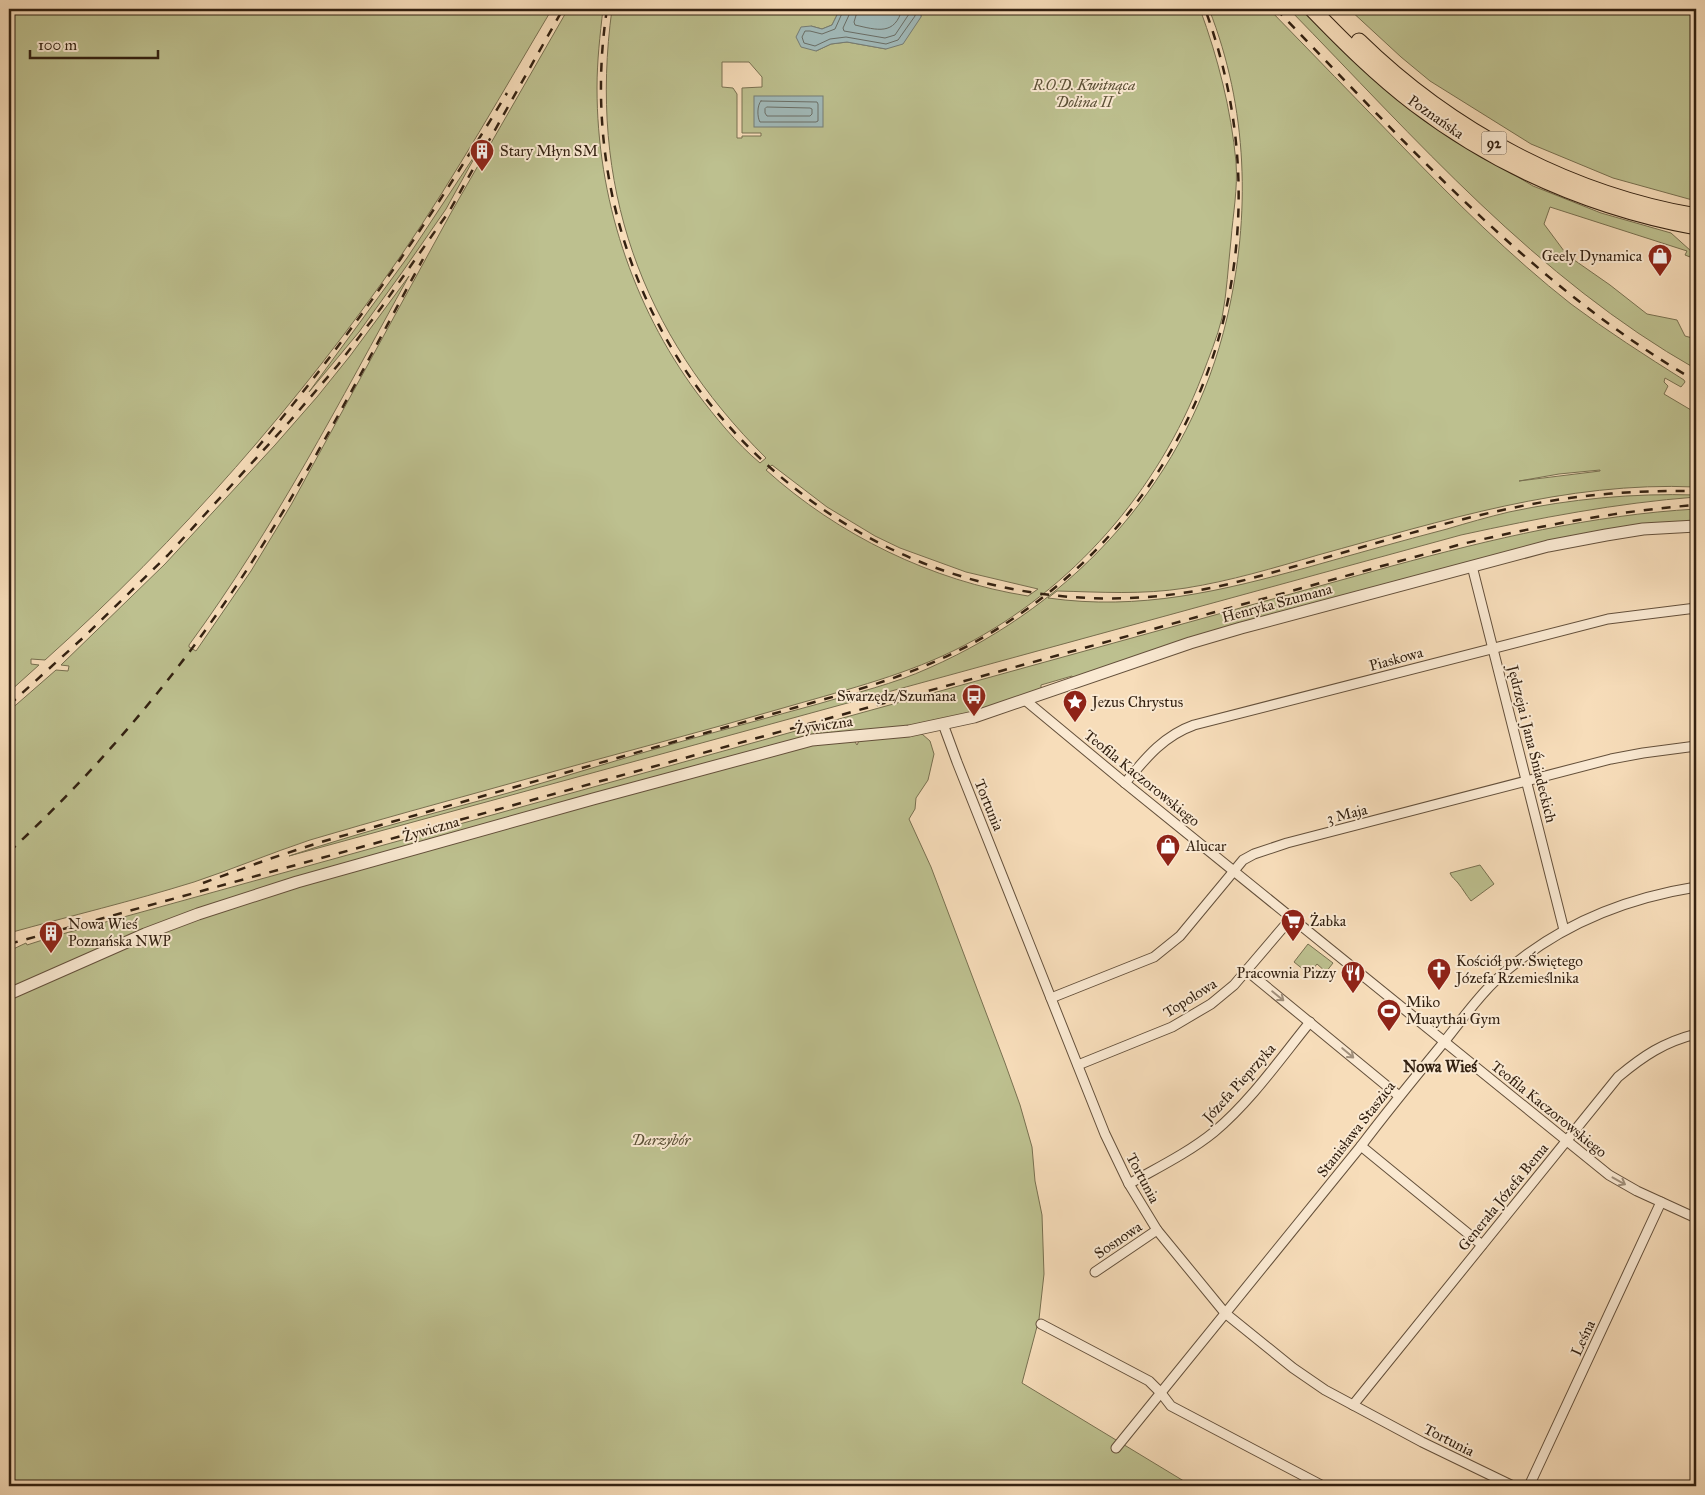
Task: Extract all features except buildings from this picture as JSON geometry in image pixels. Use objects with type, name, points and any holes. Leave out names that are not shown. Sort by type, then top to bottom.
[{"type":"main road","name":"Poznańska","points":[[1312,9],[1350,48],[1393,87],[1452,130],[1495,156],[1547,182],[1606,205],[1652,218],[1696,227]]},
{"type":"main road","name":"Poznańska","points":[[1326,9],[1364,47],[1409,85],[1444,112],[1487,140],[1546,169],[1605,193],[1650,206],[1696,216]]},
{"type":"street","name":"Henryka Szumana","points":[[873,735],[910,731],[974,716],[1190,643],[1548,546],[1650,529],[1696,526]]},
{"type":"street","name":"Jędrzeja i Jana Śniadeckich","points":[[1472,566],[1564,930]]},
{"type":"street","name":"Piaskowa","points":[[1125,783],[1158,746],[1178,732],[1194,725],[1608,619],[1696,608]]},
{"type":"street","name":"Teofila Kaczorowskiego","points":[[1026,700],[1125,783],[1609,1175],[1696,1218]]},
{"type":"street","name":"Tortunia","points":[[943,724],[1105,1134],[1129,1184],[1157,1230],[1225,1313],[1293,1368],[1325,1390],[1429,1446],[1512,1486]]},
{"type":"street","name":"Żywiczna","points":[[9,994],[175,922],[297,882],[802,742],[832,737],[873,735]]},
{"type":"street","name":"3 Maja","points":[[1051,998],[1154,957],[1180,936],[1233,870],[1246,858],[1287,843],[1630,755],[1696,746]]},
{"type":"street","name":"Stanisława Staszica","points":[[1116,1448],[1480,996],[1527,954],[1564,930],[1628,902],[1696,887]]},
{"type":"street","name":"Topolowa","points":[[1078,1066],[1140,1041],[1198,1013],[1234,985],[1292,917]]},
{"type":"street","points":[[1246,970],[1399,1096]]},
{"type":"street","name":"Józefa Pieprzyka","points":[[1129,1184],[1200,1143],[1222,1125],[1251,1094],[1310,1022]]},
{"type":"street","name":"Generała Józefa Bema","points":[[1353,1405],[1618,1077],[1660,1046],[1696,1034]]},
{"type":"street","points":[[1361,1146],[1482,1245]]},
{"type":"street","name":"Leśna","points":[[1529,1486],[1662,1202]]},
{"type":"street","name":"Sosnowa","points":[[1095,1272],[1157,1230]]},
{"type":"street","points":[[1041,1324],[1149,1381],[1171,1406],[1323,1486]]},
{"type":"green space","points":[[9,9],[552,9],[479,133],[402,254],[363,309],[280,416],[190,518],[143,567],[45,660],[31,659],[31,664],[39,665],[9,692]]},
{"type":"green space","name":"R.O.D. Kwitnąca Dolina II","points":[[568,9],[603,9],[597,78],[599,129],[603,169],[623,248],[637,287],[654,324],[674,359],[719,421],[760,463],[766,458],[722,410],[685,360],[656,307],[633,252],[617,195],[608,135],[607,73],[612,9],[840,9],[832,25],[822,29],[811,26],[816,51],[831,44],[847,42],[886,49],[921,17],[921,9],[1200,9],[1213,46],[1223,84],[1236,162],[1235,201],[1222,318],[1202,376],[1184,418],[1162,459],[1136,497],[1107,533],[1075,566],[1041,596],[1003,623],[942,656],[878,680],[721,726],[310,840],[194,882],[9,933],[9,711],[56,670],[68,671],[69,666],[61,665],[165,564],[317,397],[409,276],[278,510],[250,556],[189,645],[189,647],[196,651],[251,571],[291,505],[452,211]],"holes":[[[722,62],[749,62],[762,77],[762,87],[742,88],[742,133],[761,133],[761,136],[742,136],[742,138],[737,138],[737,94],[733,88],[722,87]],[[772,465],[827,507],[875,536],[900,548],[966,572],[1038,589],[1028,596],[992,589],[922,567],[888,552],[824,515],[794,493],[766,470]]]},
{"type":"green space","points":[[1209,9],[1269,9],[1441,186],[1526,267],[1571,304],[1684,380],[1685,382],[1681,387],[1665,378],[1664,382],[1668,386],[1664,394],[1691,410],[1696,402],[1696,487],[1600,490],[1552,497],[1458,517],[1219,582],[1170,590],[1137,592],[1057,591],[1048,598],[1115,602],[1180,596],[1212,591],[1276,576],[1485,518],[1532,507],[1578,500],[1625,496],[1696,495],[1696,497],[1578,512],[1461,535],[289,856],[902,679],[929,668],[983,641],[1033,608],[1079,571],[1120,528],[1155,481],[1186,431],[1210,376],[1227,318],[1240,240],[1242,162],[1232,85],[1222,46]],"holes":[[[1600,471],[1519,481],[1559,474]]]},
{"type":"green space","points":[[1289,9],[1302,9],[1326,33],[1449,135],[1533,186],[1601,213],[1671,233],[1691,251],[1690,257],[1685,255],[1687,251],[1550,207],[1544,224],[1567,255],[1647,314],[1677,320],[1685,336],[1696,339],[1696,369],[1638,333],[1583,293],[1531,250],[1431,156]]},
{"type":"green space","points":[[1349,9],[1696,9],[1696,201],[1613,178],[1531,144],[1430,81]]},
{"type":"green space","points":[[481,146],[446,209],[403,271],[359,332],[309,392],[407,258]]},
{"type":"green space","name":"Darzybór","points":[[1696,509],[1696,522],[1658,525],[1584,536],[1473,561],[1217,630],[1074,679],[1072,676],[1041,685],[1041,690],[954,718],[908,726],[798,739],[303,877],[168,921],[42,975],[44,978],[182,920],[297,882],[788,746],[823,738],[851,736],[857,745],[859,741],[922,734],[930,741],[934,754],[928,780],[916,798],[915,809],[909,819],[931,867],[1005,1063],[1032,1147],[1035,1181],[1042,1215],[1044,1274],[1039,1319],[1022,1383],[1192,1486],[9,1486],[9,951],[26,943],[27,945],[1430,556],[1580,523],[1657,512]]},
{"type":"green space","points":[[1480,865],[1494,884],[1471,901],[1450,873]]},
{"type":"green space","points":[[1308,944],[1333,963],[1326,972],[1317,964],[1309,974],[1294,962]]},
{"type":"water","points":[[840,9],[921,9],[921,17],[903,44],[886,49],[847,42],[831,44],[816,51],[801,47],[796,37],[801,27],[811,26],[822,29],[832,25]]},
{"type":"water","points":[[754,96],[823,96],[823,127],[754,127]]},
{"type":"railway","points":[[9,705],[85,636],[168,555],[290,421],[338,365],[450,210],[563,9]]},
{"type":"railway","points":[[607,9],[602,60],[601,111],[606,162],[616,212],[631,260],[650,307],[674,352],[703,395],[743,441],[765,463],[812,502],[837,519],[891,549],[964,577],[1040,594],[1118,598],[1157,596],[1234,583],[1431,528],[1535,503],[1604,494],[1696,491]]},
{"type":"railway","points":[[203,883],[321,842],[843,694],[908,673],[949,655],[989,634],[1008,622],[1079,567],[1137,502],[1183,429],[1215,351],[1234,268],[1238,182],[1229,95],[1205,9]]},
{"type":"railway","points":[[1276,9],[1423,161],[1525,257],[1579,302],[1636,343],[1696,381]]},
{"type":"railway","points":[[257,448],[358,320],[420,231],[507,93]]},
{"type":"railway","points":[[9,852],[78,784],[143,711],[230,594],[301,482],[423,259]]},
{"type":"railway","points":[[9,944],[1462,544],[1578,520],[1696,505]]},
{"type":"place","name":"Stary Młyn SM","points":[[482,172]]},
{"type":"place","name":"Geely Dynamica","points":[[1660,277]]},
{"type":"place","name":"Swarzędz/Szumana","points":[[974,717]]},
{"type":"place","name":"Jezus Chrystus","points":[[1075,723]]},
{"type":"place","name":"Alucar","points":[[1168,867]]},
{"type":"place","name":"Żabka","points":[[1293,942]]},
{"type":"place","name":"Nowa Wieś Poznańska NWP","points":[[51,954]]},
{"type":"place","name":"Kościół pw. Świętego Józefa Rzemieślnika","points":[[1439,991]]},
{"type":"place","name":"Pracownia Pizzy","points":[[1353,994]]},
{"type":"place","name":"Miko Muaythai Gym","points":[[1389,1032]]},
{"type":"district","name":"Nowa Wieś","points":[[1440,1066]]}]
